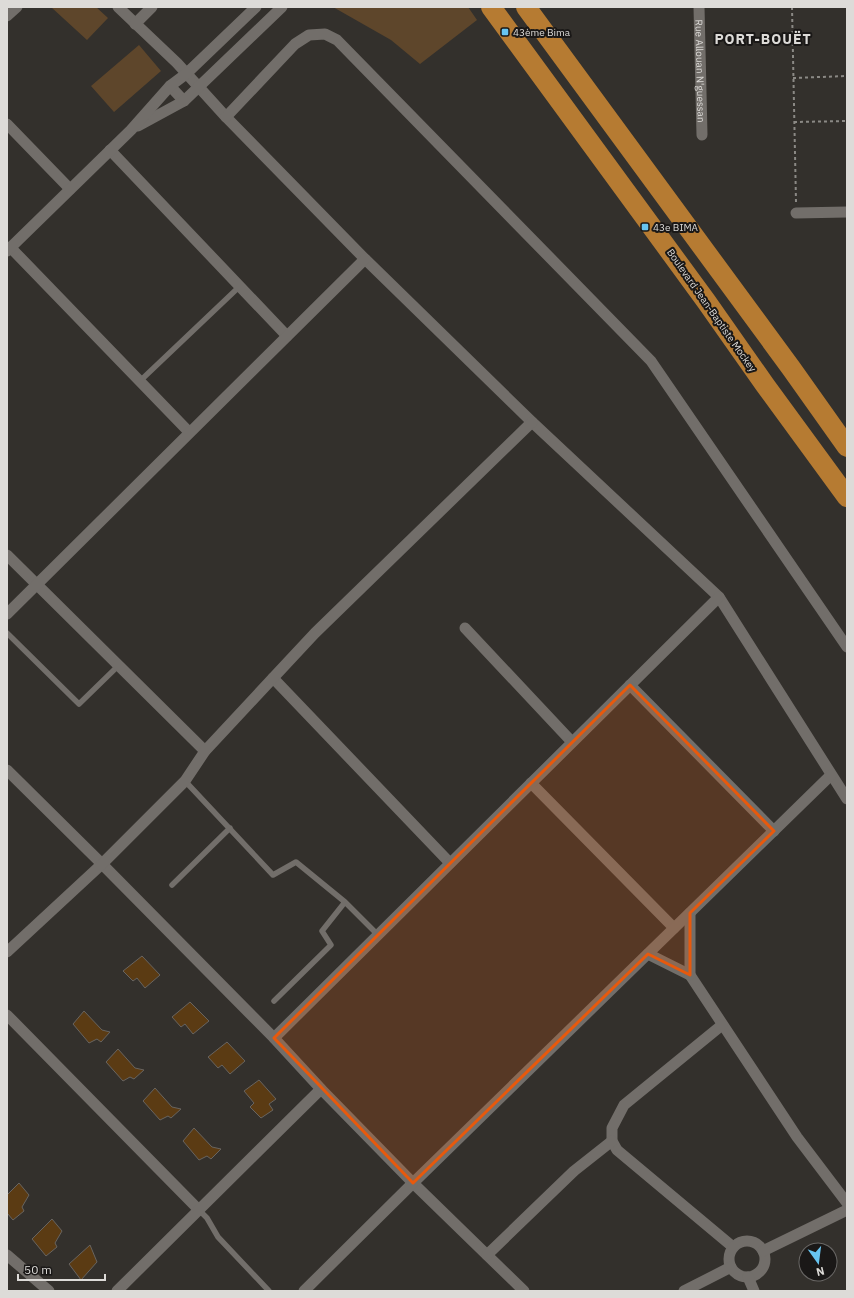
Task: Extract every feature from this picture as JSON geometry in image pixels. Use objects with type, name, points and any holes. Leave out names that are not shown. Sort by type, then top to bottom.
[{"type":"highway","name":"Boulevard Jean-Baptiste Mockey","points":[[491,7],[847,496]]},
{"type":"highway","points":[[526,7],[847,447]]},
{"type":"street","points":[[7,16],[17,7]]},
{"type":"street","points":[[118,7],[177,63],[198,88],[365,259],[532,422],[719,597],[847,799]]},
{"type":"street","points":[[135,24],[152,7]]},
{"type":"street","points":[[189,432],[9,249],[131,130],[170,86],[186,74],[256,7]]},
{"type":"street","points":[[131,130],[184,101],[282,7]]},
{"type":"street","name":"Rue Allouan N'guessan","points":[[699,7],[702,135]]},
{"type":"street","points":[[226,117],[295,44],[309,35],[325,34],[337,40],[651,361],[847,647]]},
{"type":"street","points":[[170,86],[184,101]]},
{"type":"street","points":[[7,124],[70,189]]},
{"type":"street","points":[[110,150],[288,336]]},
{"type":"street","points":[[796,213],[847,212]]},
{"type":"street","points":[[7,614],[365,259]]},
{"type":"street","points":[[7,952],[102,864],[184,781],[205,751],[315,634],[532,422]]},
{"type":"street","points":[[7,555],[205,751]]},
{"type":"street","points":[[274,1038],[719,597]]},
{"type":"street","points":[[465,628],[572,742]]},
{"type":"street","points":[[274,678],[450,863]]},
{"type":"street","points":[[630,685],[774,831]]},
{"type":"street","points":[[7,770],[274,1038],[321,1089],[413,1183],[524,1291]]},
{"type":"street","points":[[304,1291],[831,775]]},
{"type":"street","points":[[531,783],[674,928]]},
{"type":"street","points":[[690,913],[690,975]]},
{"type":"street","points":[[648,954],[690,975],[797,1136],[847,1203]]},
{"type":"street","points":[[7,1016],[199,1210]]},
{"type":"street","points":[[722,1025],[624,1105],[612,1128],[612,1141],[617,1150],[733,1247]]},
{"type":"street","points":[[117,1291],[321,1089]]},
{"type":"street","points":[[487,1254],[574,1171],[612,1141]]},
{"type":"street","points":[[763,1251],[847,1210]]},
{"type":"street","points":[[746,1241],[753,1242],[759,1245],[763,1251],[765,1258],[764,1265],[755,1275],[748,1277],[741,1276],[731,1267],[729,1260],[730,1253],[733,1247],[739,1243],[746,1241]]},
{"type":"street","points":[[7,1255],[49,1291]]},
{"type":"street","points":[[684,1291],[731,1267]]},
{"type":"street","points":[[748,1277],[754,1291]]},
{"type":"lane","points":[[140,381],[240,286]]},
{"type":"lane","points":[[7,633],[78,704],[118,666]]},
{"type":"lane","points":[[184,781],[274,875],[296,862],[344,902],[378,935]]},
{"type":"lane","points":[[172,885],[230,828]]},
{"type":"lane","points":[[274,1001],[331,945],[322,931],[344,902]]},
{"type":"lane","points":[[199,1210],[207,1218],[218,1237],[269,1291]]},
{"type":"path","points":[[792,7],[796,213]]},
{"type":"path","points":[[793,78],[847,76]]},
{"type":"path","points":[[794,122],[847,121]]},
{"type":"highlighted area","points":[[630,685],[774,831],[690,913],[690,975],[648,954],[413,1183],[274,1038]]},
{"type":"shaded area","points":[[51,7],[96,7],[108,18],[87,40]]},
{"type":"shaded area","points":[[333,7],[468,7],[477,20],[420,64],[391,40]]},
{"type":"shaded area","points":[[139,45],[161,71],[114,112],[91,86]]},
{"type":"building","points":[[142,956],[160,975],[145,988],[137,978],[133,981],[123,971]]},
{"type":"building","points":[[190,1002],[209,1021],[193,1034],[185,1024],[181,1027],[172,1017]]},
{"type":"building","points":[[84,1011],[102,1030],[110,1032],[101,1042],[97,1039],[89,1043],[73,1024]]},
{"type":"building","points":[[227,1042],[245,1061],[230,1074],[222,1065],[218,1068],[208,1057]]},
{"type":"building","points":[[118,1049],[135,1068],[144,1070],[134,1079],[130,1077],[123,1081],[106,1062]]},
{"type":"building","points":[[259,1080],[276,1099],[269,1104],[273,1110],[261,1118],[250,1107],[254,1103],[244,1091]]},
{"type":"building","points":[[155,1088],[172,1107],[181,1109],[171,1118],[168,1116],[160,1120],[143,1101]]},
{"type":"building","points":[[194,1128],[212,1147],[221,1149],[211,1159],[207,1156],[199,1160],[183,1141]]},
{"type":"building","points":[[19,1183],[29,1195],[22,1207],[24,1211],[13,1220],[7,1213],[7,1195]]},
{"type":"building","points":[[52,1219],[62,1231],[55,1243],[57,1247],[46,1256],[32,1239]]},
{"type":"building","points":[[90,1245],[97,1262],[81,1280],[69,1264]]},
{"type":"place","name":"43ème Bima","points":[[505,32]]},
{"type":"place","name":"43e BIMA","points":[[645,227]]},
{"type":"district","name":"PORT-BOUËT","points":[[763,39]]}]
